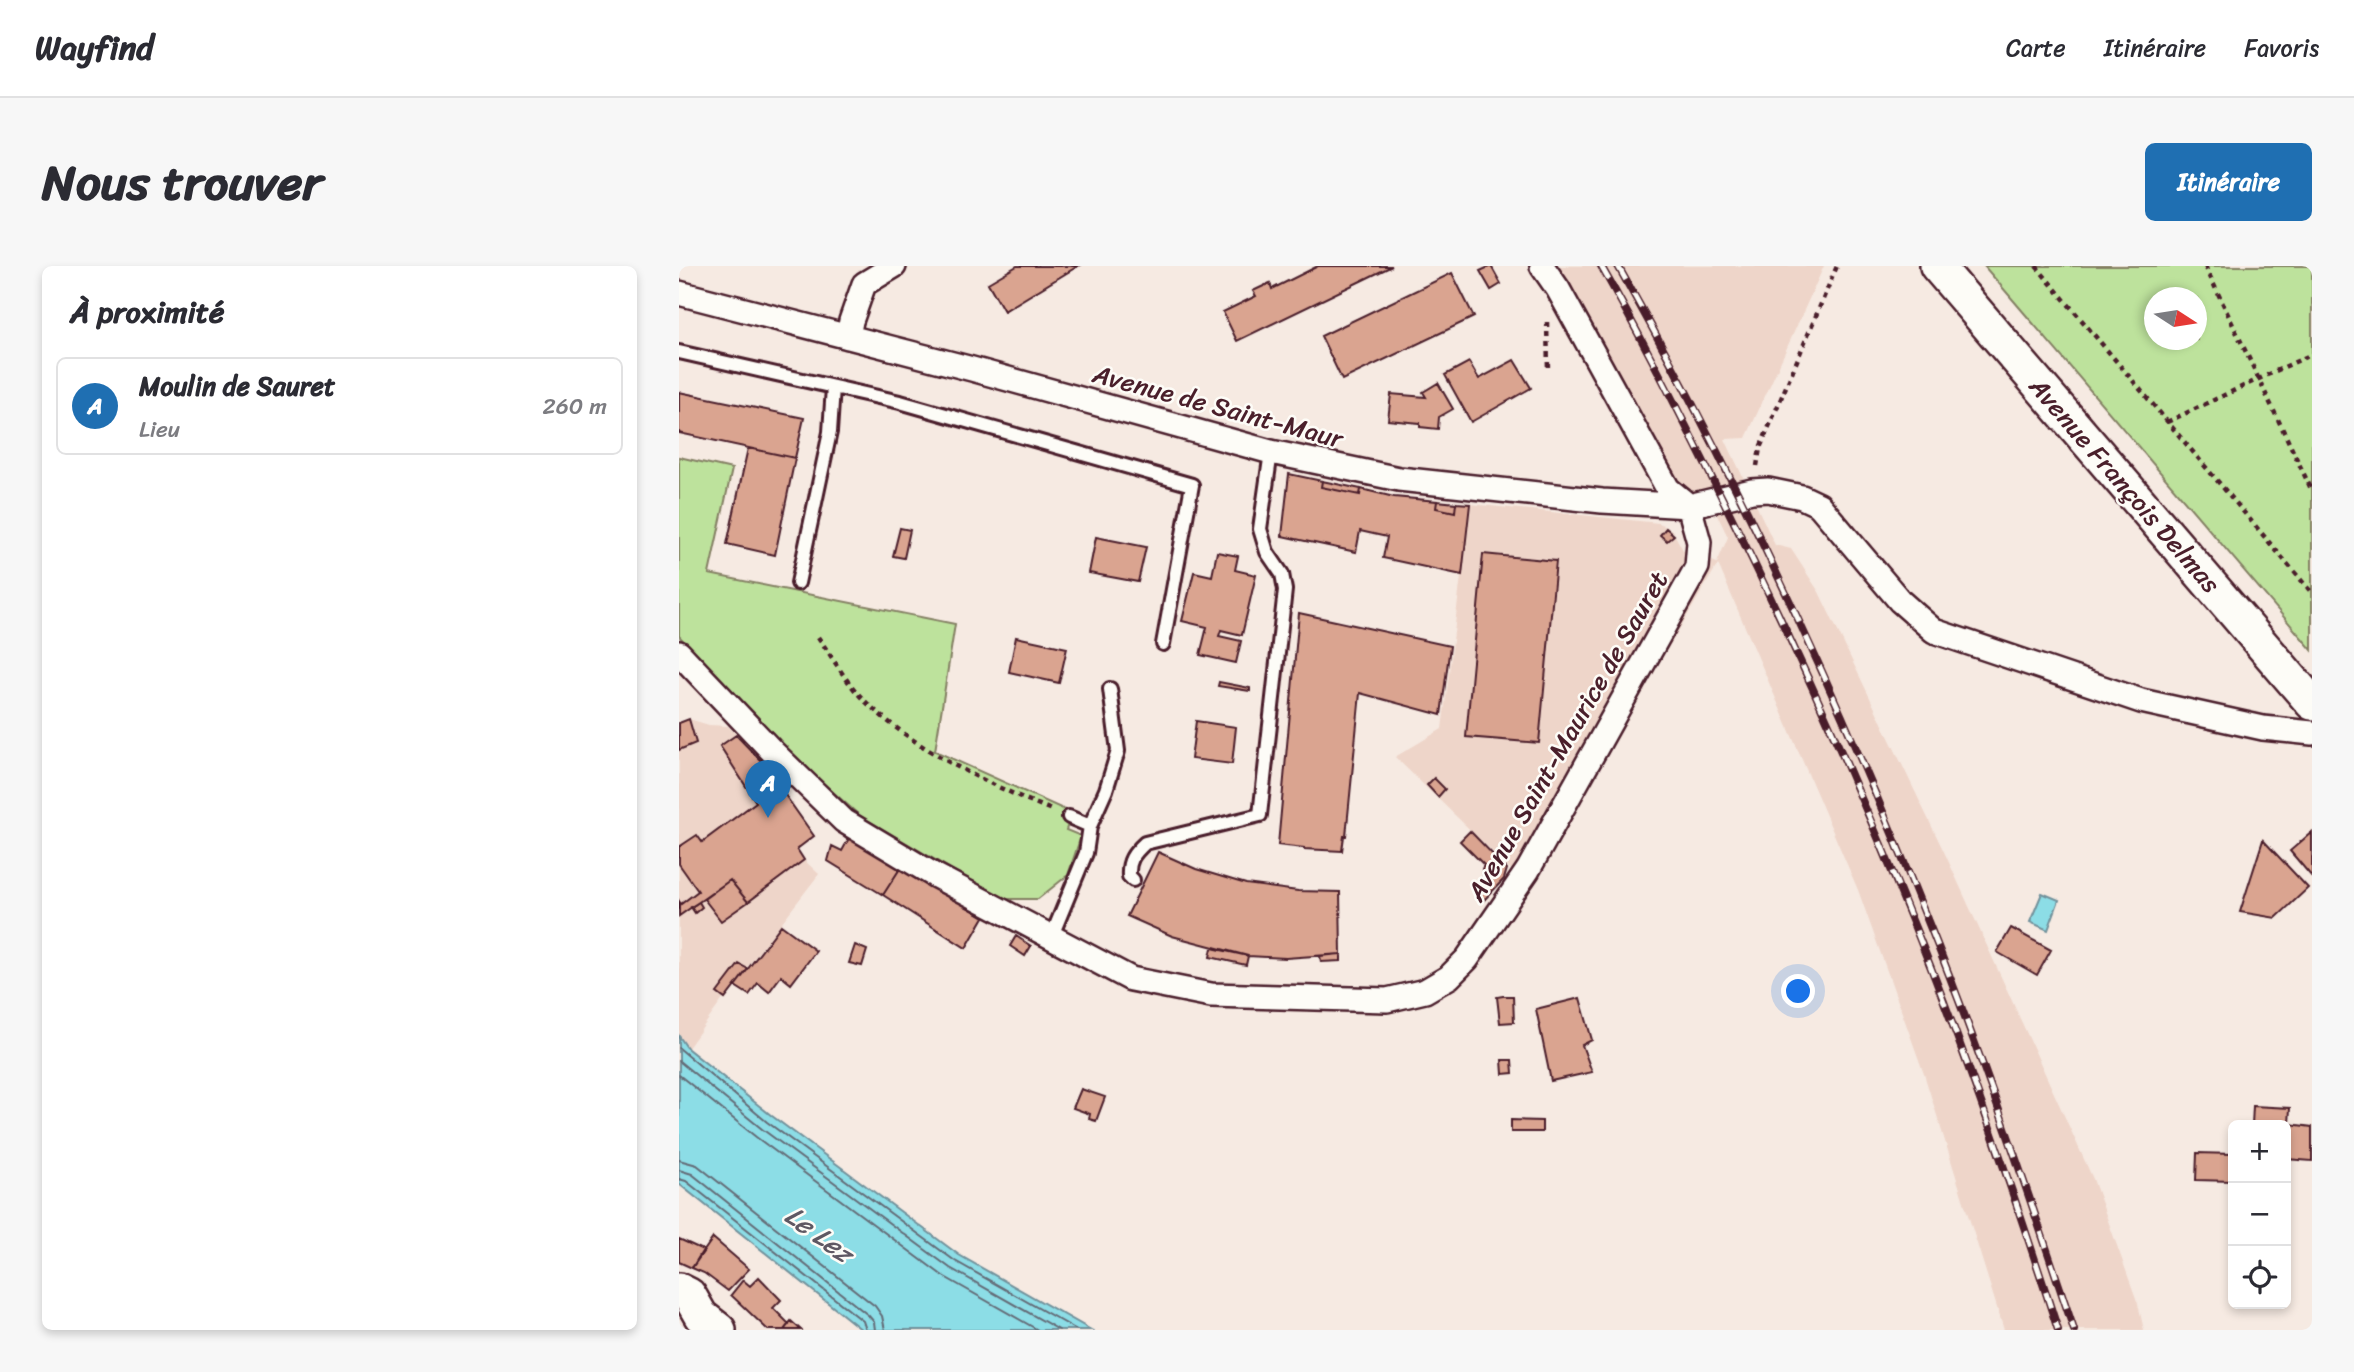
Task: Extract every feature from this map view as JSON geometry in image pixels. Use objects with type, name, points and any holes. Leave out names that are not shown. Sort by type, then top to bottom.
[{"type":"main road","name":"Avenue François Delmas","points":[[1937,266],[2312,703]]},
{"type":"main road","points":[[679,1290],[689,1296],[700,1320]]},
{"type":"street","points":[[848,337],[853,312],[864,284],[894,266]]},
{"type":"street","points":[[1542,266],[1558,289],[1668,489],[1689,506]]},
{"type":"street","name":"Avenue de Saint-Maur","points":[[679,293],[972,369],[1271,452],[1399,480],[1602,501],[1689,506],[1752,491],[1784,492],[1819,505],[1900,601],[1934,631],[2141,701],[2263,728],[2312,733]]},
{"type":"street","name":"Avenue Saint-Maurice de Sauret","points":[[679,653],[773,752],[844,821],[934,875],[1131,979],[1211,995],[1387,1000],[1425,991],[1449,977],[1467,959],[1528,870],[1697,568],[1699,542],[1689,506]]},
{"type":"lane","points":[[679,352],[901,402],[1192,485],[1163,644]]},
{"type":"lane","points":[[798,583],[829,432],[833,387]]},
{"type":"lane","points":[[1133,880],[1129,876],[1128,864],[1135,852],[1145,844],[1260,815],[1285,590],[1282,574],[1268,552],[1260,529],[1271,452]]},
{"type":"lane","points":[[1051,938],[1086,853],[1090,826],[1106,790],[1118,751],[1110,689]]},
{"type":"lane","points":[[1069,817],[1090,826]]},
{"type":"path","points":[[1752,491],[1760,448],[1837,266]]},
{"type":"path","points":[[2036,266],[2312,593]]},
{"type":"path","points":[[2205,266],[2312,491]]},
{"type":"path","points":[[1548,324],[1548,370]]},
{"type":"path","points":[[2167,422],[2312,354]]},
{"type":"path","points":[[818,637],[864,700],[917,744],[989,784],[1069,817]]},
{"type":"shaded area","points":[[1555,266],[1824,266],[1746,438],[1725,439],[1775,545],[1791,549],[1819,592],[1947,858],[2093,1179],[2138,1304],[2144,1330],[2004,1330],[1924,1074],[1858,890],[1718,564],[1527,885],[1395,757],[1442,729],[1470,504],[1659,523],[1672,530],[1683,550],[1717,563],[1728,537],[1708,496],[1679,487]]},
{"type":"shaded area","points":[[689,719],[709,725],[728,726],[761,761],[814,836],[797,849],[819,874],[688,1048],[679,1036],[679,723]]},
{"type":"green space","points":[[1984,266],[2312,266],[2312,650]]},
{"type":"green space","points":[[679,457],[732,469],[709,574],[955,624],[935,751],[1072,813],[1066,830],[1081,836],[1068,875],[1038,899],[1002,899],[859,815],[779,744],[679,636]]},
{"type":"water","points":[[2042,893],[2059,900],[2048,930],[2030,922]]},
{"type":"water","name":"Le Lez","points":[[679,1036],[688,1049],[772,1116],[959,1255],[1091,1330],[862,1330],[679,1184]]},
{"type":"building","points":[[1017,266],[1078,266],[1004,311],[988,283]]},
{"type":"building","points":[[1318,266],[1392,266],[1237,341],[1223,312],[1256,296],[1253,291],[1270,283],[1272,289]]},
{"type":"building","points":[[1491,266],[1501,284],[1491,290],[1480,271]]},
{"type":"building","points":[[1452,273],[1474,317],[1342,380],[1321,336]]},
{"type":"building","points":[[1514,360],[1531,388],[1471,422],[1445,375],[1469,362],[1479,379]]},
{"type":"building","points":[[1438,383],[1453,409],[1439,417],[1438,429],[1420,427],[1420,423],[1388,420],[1391,394],[1426,397],[1423,392]]},
{"type":"building","points":[[679,392],[804,418],[795,458],[679,433]]},
{"type":"building","points":[[748,448],[795,458],[775,555],[727,544]]},
{"type":"building","points":[[1289,474],[1322,481],[1321,487],[1360,495],[1361,489],[1394,497],[1437,501],[1436,508],[1455,512],[1456,503],[1470,504],[1462,575],[1383,558],[1387,537],[1360,531],[1356,552],[1282,536]]},
{"type":"building","points":[[1322,481],[1361,489],[1360,495],[1321,487]]},
{"type":"building","points":[[1437,501],[1456,503],[1455,512],[1436,508]]},
{"type":"building","points":[[900,528],[910,530],[904,558],[893,556]]},
{"type":"building","points":[[1666,528],[1674,535],[1667,541],[1660,535]]},
{"type":"building","points":[[1096,537],[1146,547],[1138,582],[1089,573]]},
{"type":"building","points":[[1217,552],[1238,556],[1235,570],[1256,575],[1242,635],[1221,630],[1219,636],[1241,641],[1236,663],[1200,655],[1207,627],[1182,621],[1194,572],[1212,576]]},
{"type":"building","points":[[1483,554],[1556,561],[1539,743],[1466,737]]},
{"type":"building","points":[[1299,613],[1450,646],[1441,715],[1360,693],[1346,836],[1342,851],[1278,845]]},
{"type":"building","points":[[1016,637],[1067,648],[1059,683],[1009,672]]},
{"type":"building","points":[[1219,682],[1250,688],[1250,691],[1218,686]]},
{"type":"building","points":[[689,719],[696,743],[679,750],[679,723]]},
{"type":"building","points":[[1196,721],[1236,727],[1232,764],[1191,759]]},
{"type":"building","points":[[736,735],[761,761],[814,836],[797,849],[804,860],[748,902],[730,880],[679,916],[679,901],[681,904],[698,891],[679,864],[679,847],[697,835],[702,842],[756,802],[720,746]]},
{"type":"building","points":[[1434,778],[1445,789],[1438,797],[1427,785]]},
{"type":"building","points":[[1470,831],[1507,869],[1504,879],[1484,900],[1473,890],[1484,878],[1484,865],[1460,841]]},
{"type":"building","points":[[2312,832],[2312,877],[2290,851]]},
{"type":"building","points":[[846,834],[901,867],[883,895],[828,861],[832,846],[842,851],[848,840],[844,837]]},
{"type":"building","points":[[2263,840],[2308,888],[2276,918],[2240,912]]},
{"type":"building","points":[[1158,852],[1196,869],[1246,884],[1298,891],[1340,892],[1341,954],[1286,958],[1248,956],[1172,936],[1127,916]]},
{"type":"building","points":[[901,867],[984,917],[966,948],[883,895]]},
{"type":"building","points":[[730,880],[748,902],[721,921],[704,899]]},
{"type":"building","points":[[699,902],[702,907],[695,913],[691,907]]},
{"type":"building","points":[[781,925],[816,951],[791,984],[781,976],[769,992],[758,983],[749,995],[735,986]]},
{"type":"building","points":[[2011,928],[2051,950],[2037,975],[1997,952]]},
{"type":"building","points":[[1016,936],[1031,946],[1025,956],[1010,946]]},
{"type":"building","points":[[855,945],[867,950],[862,966],[849,963]]},
{"type":"building","points":[[1212,948],[1248,956],[1246,965],[1210,957]]},
{"type":"building","points":[[1341,954],[1341,961],[1321,962],[1320,956]]},
{"type":"building","points":[[739,964],[748,969],[725,999],[717,993]]},
{"type":"building","points":[[1513,996],[1514,1022],[1500,1023],[1497,997]]},
{"type":"building","points":[[1580,998],[1592,1040],[1582,1045],[1592,1072],[1551,1081],[1536,1009]]},
{"type":"building","points":[[1502,1060],[1512,1060],[1513,1073],[1503,1074]]},
{"type":"building","points":[[1081,1089],[1105,1097],[1096,1121],[1089,1119],[1090,1114],[1073,1108]]},
{"type":"building","points":[[2253,1106],[2290,1108],[2289,1120],[2252,1120]]},
{"type":"building","points":[[1511,1120],[1542,1121],[1542,1132],[1511,1132]]},
{"type":"building","points":[[2291,1124],[2312,1127],[2312,1161],[2291,1159]]},
{"type":"building","points":[[2197,1153],[2228,1154],[2228,1181],[2196,1180]]},
{"type":"building","points":[[713,1238],[749,1269],[728,1291],[704,1273],[692,1268]]},
{"type":"building","points":[[679,1239],[703,1250],[692,1268],[679,1262]]},
{"type":"building","points":[[759,1277],[781,1300],[773,1308],[789,1324],[784,1330],[768,1330],[731,1295],[743,1280],[750,1286]]},
{"type":"building","points":[[791,1321],[801,1330],[784,1330]]},
{"type":"railway","points":[[1601,266],[1658,371],[1740,534],[1794,647],[1870,819],[1956,1033],[2058,1330]]},
{"type":"railway","points":[[1618,266],[1746,510],[1861,760],[1897,844],[1969,1029],[2074,1330]]},
{"type":"place","name":"Moulin de Sauret","points":[[768,818]]}]
